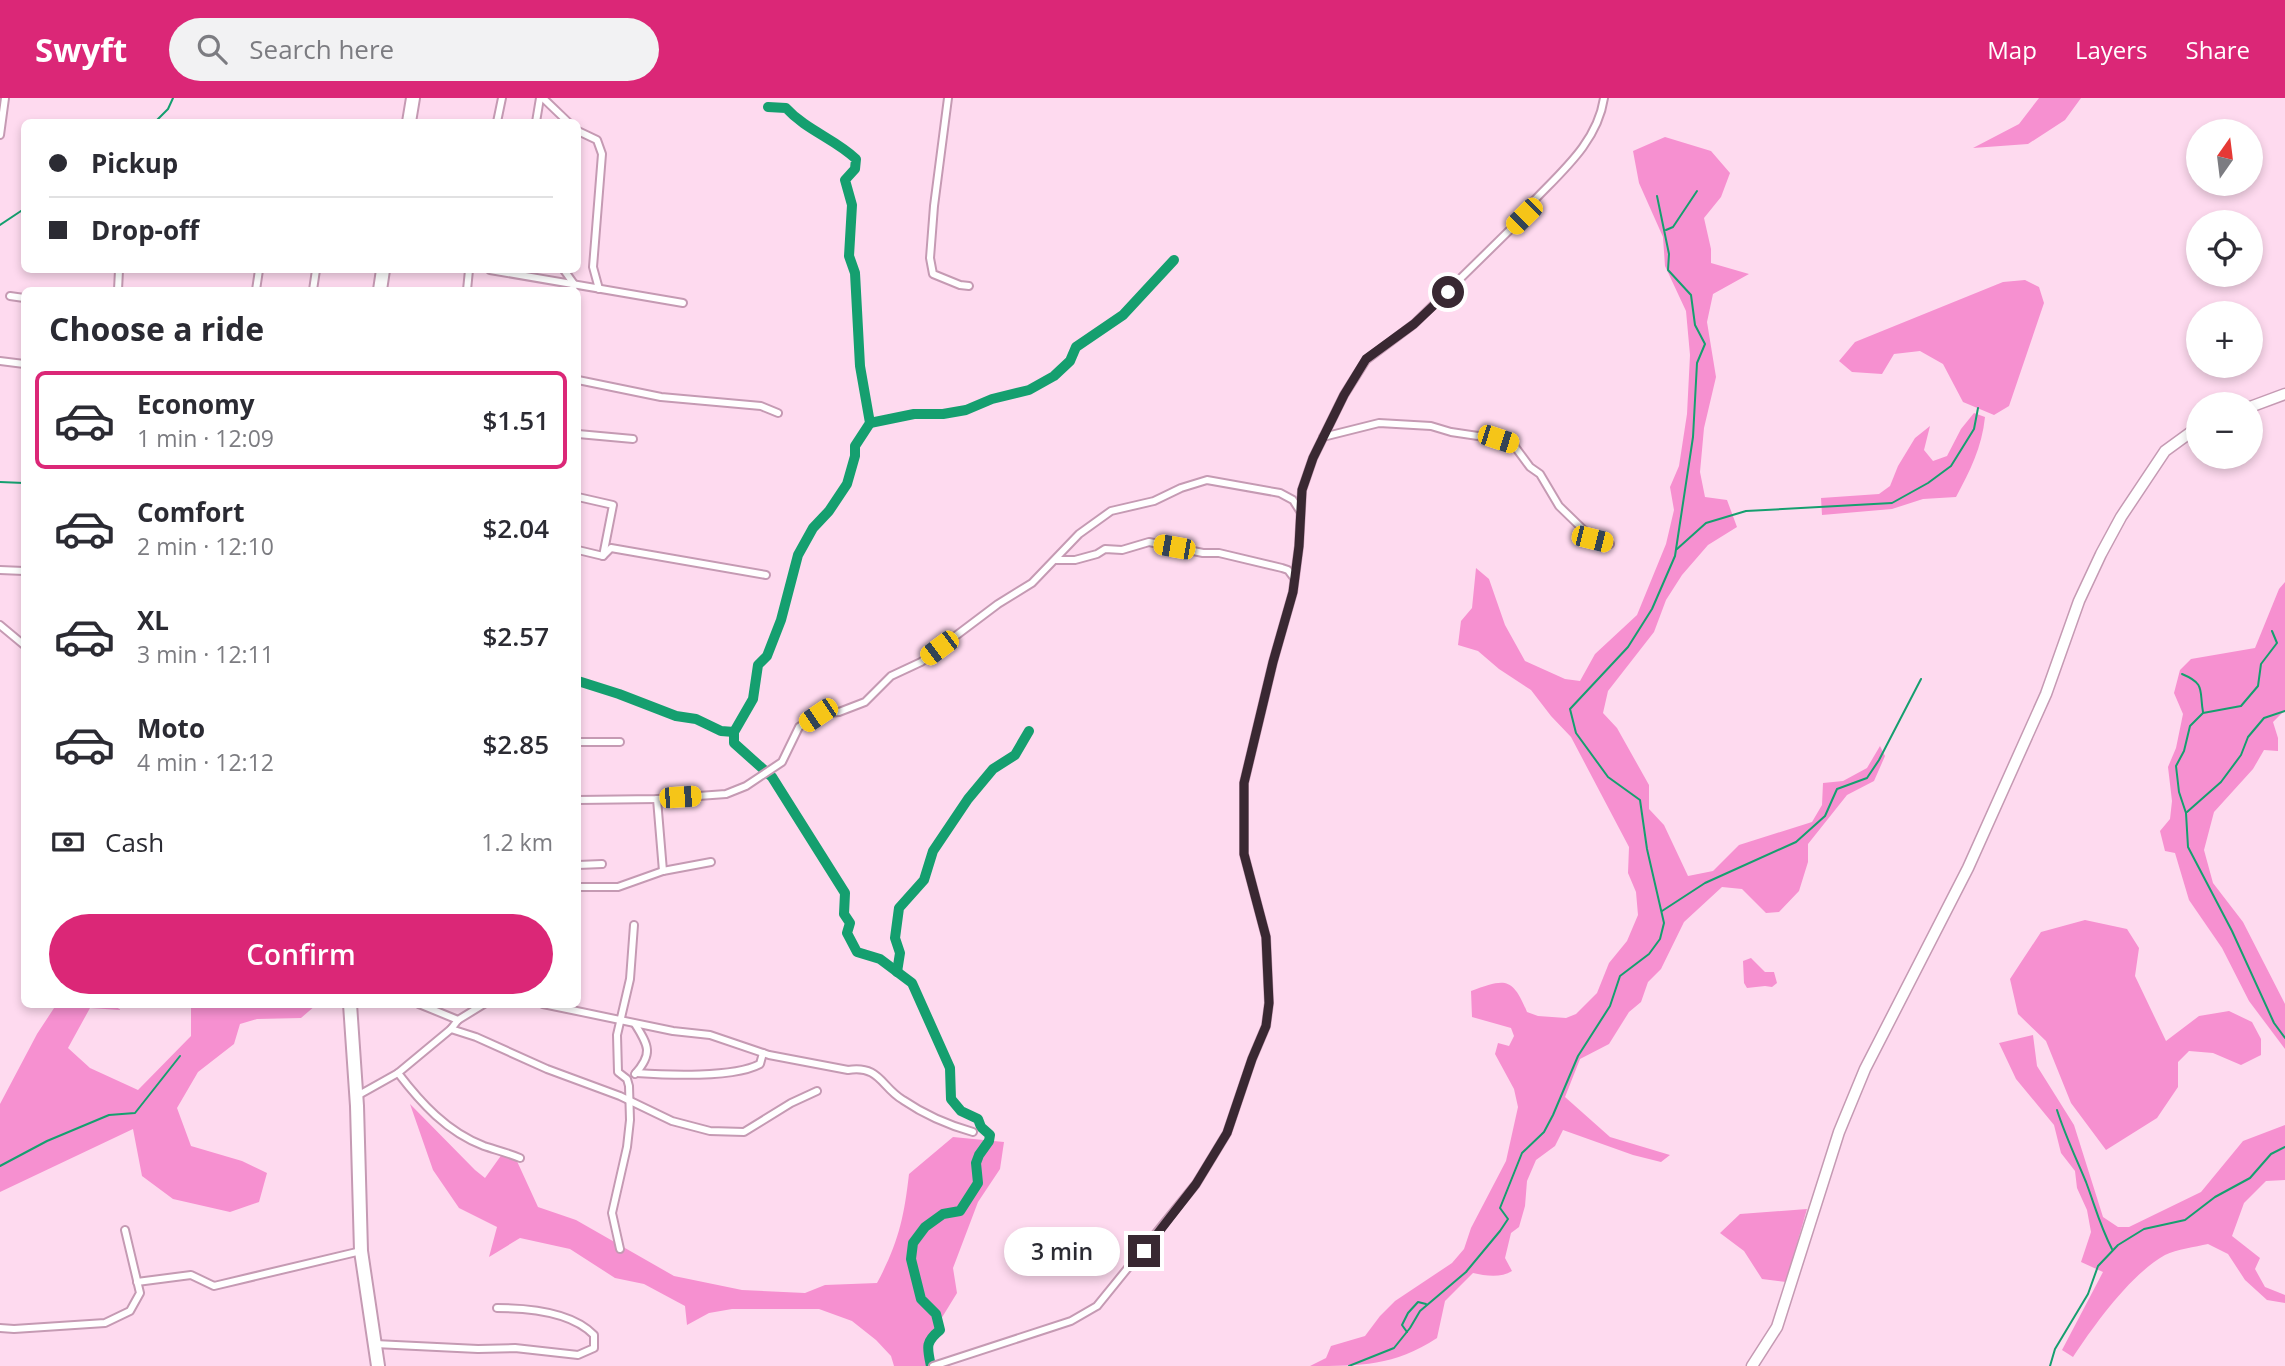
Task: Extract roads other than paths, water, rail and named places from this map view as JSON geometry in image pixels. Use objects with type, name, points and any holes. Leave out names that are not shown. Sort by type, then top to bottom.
[{"type":"highway","points":[[410,119],[413,98]]},
{"type":"highway","points":[[350,1008],[361,1251],[378,1366]]},
{"type":"main road","points":[[2263,402],[2285,394]]},
{"type":"main road","points":[[1752,1366],[1777,1327],[1839,1132],[1865,1069],[1968,869],[2046,694],[2079,601],[2121,517],[2165,451],[2186,436]]},
{"type":"street","points":[[0,135],[5,98]]},
{"type":"street","points":[[497,119],[502,98]]},
{"type":"street","points":[[537,119],[541,98],[565,119]]},
{"type":"street","points":[[948,98],[930,258],[933,274],[969,286]]},
{"type":"street","points":[[934,1366],[1070,1321],[1097,1306],[1196,1184],[1227,1133],[1266,1026],[1269,1003],[1266,937],[1244,854],[1244,783],[1293,592],[1302,490],[1313,458],[1344,395],[1366,359],[1414,324],[1524,216],[1527,208],[1566,169],[1595,129],[1604,98]]},
{"type":"street","points":[[581,132],[597,139],[602,154],[593,267],[599,289]]},
{"type":"street","points":[[505,273],[573,287]]},
{"type":"street","points":[[581,288],[682,303]]},
{"type":"street","points":[[10,296],[21,298]]},
{"type":"street","points":[[0,361],[21,364]]},
{"type":"street","points":[[581,381],[661,397],[761,406],[778,413]]},
{"type":"street","points":[[1323,437],[1379,423],[1431,426],[1513,444],[1530,467],[1540,474],[1559,506],[1592,539],[1611,544]]},
{"type":"street","points":[[581,434],[633,439]]},
{"type":"street","points":[[581,800],[657,799],[726,794],[746,786],[782,762],[799,727],[818,715],[839,712],[865,702],[891,676],[921,662],[998,604],[1032,583],[1079,534],[1111,511],[1154,501],[1181,488],[1207,480],[1280,493],[1293,500],[1300,511]]},
{"type":"street","points":[[581,498],[613,505],[603,556]]},
{"type":"street","points":[[1056,560],[1075,560],[1105,549],[1122,550],[1149,542],[1203,553],[1219,553],[1282,568],[1288,570],[1294,578]]},
{"type":"street","points":[[603,556],[611,548],[766,575]]},
{"type":"street","points":[[581,551],[603,556]]},
{"type":"street","points":[[0,570],[21,571]]},
{"type":"street","points":[[0,625],[21,642]]},
{"type":"street","points":[[581,742],[620,742]]},
{"type":"street","points":[[657,799],[663,872]]},
{"type":"street","points":[[581,887],[618,887],[663,872],[711,862]]},
{"type":"street","points":[[581,865],[602,864]]},
{"type":"street","points":[[620,1249],[612,1213],[627,1147],[629,1102],[627,1079],[618,1072],[617,1066],[620,1020],[630,979],[634,926]]},
{"type":"street","points":[[429,1008],[458,1020]]},
{"type":"street","points":[[355,1097],[398,1073],[452,1029],[458,1020],[478,1008]]},
{"type":"street","points":[[562,1008],[635,1024],[710,1035],[763,1053],[848,1070],[861,1068],[881,1077],[899,1098],[944,1123],[973,1132]]},
{"type":"street","points":[[627,1079],[636,1073],[648,1054],[643,1036],[635,1024]]},
{"type":"street","points":[[452,1029],[547,1069],[574,1077],[672,1122],[726,1133],[744,1132],[791,1103],[817,1091]]},
{"type":"street","points":[[636,1073],[686,1074],[741,1070],[760,1064],[763,1053]]},
{"type":"street","points":[[398,1073],[419,1099],[457,1132],[485,1146],[520,1158]]},
{"type":"street","points":[[0,1328],[105,1323],[130,1311],[140,1293],[125,1230]]},
{"type":"street","points":[[137,1282],[191,1275],[214,1286],[361,1251]]},
{"type":"street","points":[[373,1344],[515,1348],[578,1355],[594,1348],[594,1335],[584,1327],[536,1309],[497,1308]]},
{"type":"waterway","points":[[158,119],[168,109],[173,98]]},
{"type":"waterway","points":[[768,107],[786,108],[856,159],[855,169],[845,180],[852,205],[849,256],[855,273],[860,366],[870,423],[855,446],[847,484],[829,511],[813,528],[798,555],[781,620],[767,656],[758,665],[753,699],[734,732],[734,743],[772,777],[845,893],[844,914],[850,923],[847,933],[857,952],[880,959],[912,983],[950,1068],[951,1099],[961,1111],[978,1119],[981,1127],[990,1135],[976,1163],[978,1183],[960,1211],[943,1214],[925,1227],[913,1243],[911,1259],[921,1299],[936,1314],[940,1330],[928,1345],[931,1366]]},
{"type":"waterway","points":[[1666,230],[1673,227],[1697,191]]},
{"type":"waterway","points":[[1349,1366],[1394,1348],[1420,1311],[1466,1272],[1500,1231],[1508,1219],[1500,1208],[1522,1153],[1544,1132],[1578,1056],[1610,1006],[1620,976],[1649,954],[1660,939],[1664,923],[1647,849],[1640,800],[1608,777],[1576,733],[1570,709],[1628,647],[1652,609],[1675,556],[1693,437],[1697,363],[1705,344],[1695,325],[1691,295],[1668,270],[1669,254],[1657,196]]},
{"type":"waterway","points":[[0,225],[21,211]]},
{"type":"waterway","points":[[870,423],[914,414],[943,414],[966,410],[992,399],[1029,390],[1054,376],[1070,361],[1076,347],[1123,315],[1174,260]]},
{"type":"waterway","points":[[1677,549],[1706,523],[1746,511],[1892,503],[1928,483],[1951,466],[1974,429],[1978,408]]},
{"type":"waterway","points":[[0,482],[21,483]]},
{"type":"waterway","points":[[2272,631],[2277,643],[2261,664],[2258,686],[2241,706],[2203,713],[2190,726],[2184,751],[2176,766],[2179,792],[2186,813],[2188,847],[2232,931],[2274,1023],[2285,1038]]},
{"type":"waterway","points":[[2182,674],[2195,681],[2200,688],[2203,712]]},
{"type":"waterway","points":[[1662,911],[1705,883],[1796,842],[1825,816],[1837,789],[1867,778],[1921,679]]},
{"type":"waterway","points":[[581,682],[676,716],[696,719],[721,731],[734,732]]},
{"type":"waterway","points":[[2187,812],[2221,782],[2241,755],[2248,737],[2264,718],[2285,711]]},
{"type":"waterway","points":[[897,972],[900,953],[895,938],[899,908],[924,880],[933,851],[968,799],[993,769],[1015,755],[1029,731]]},
{"type":"waterway","points":[[0,1166],[47,1141],[109,1115],[135,1113],[180,1056]]},
{"type":"waterway","points":[[2057,1110],[2112,1249]]},
{"type":"waterway","points":[[2050,1366],[2055,1349],[2088,1294],[2098,1266],[2118,1245],[2144,1229],[2185,1220],[2215,1197],[2250,1178],[2271,1154],[2285,1147]]},
{"type":"waterway","points":[[1407,1332],[1402,1325],[1408,1313],[1418,1302],[1426,1304]]}]
